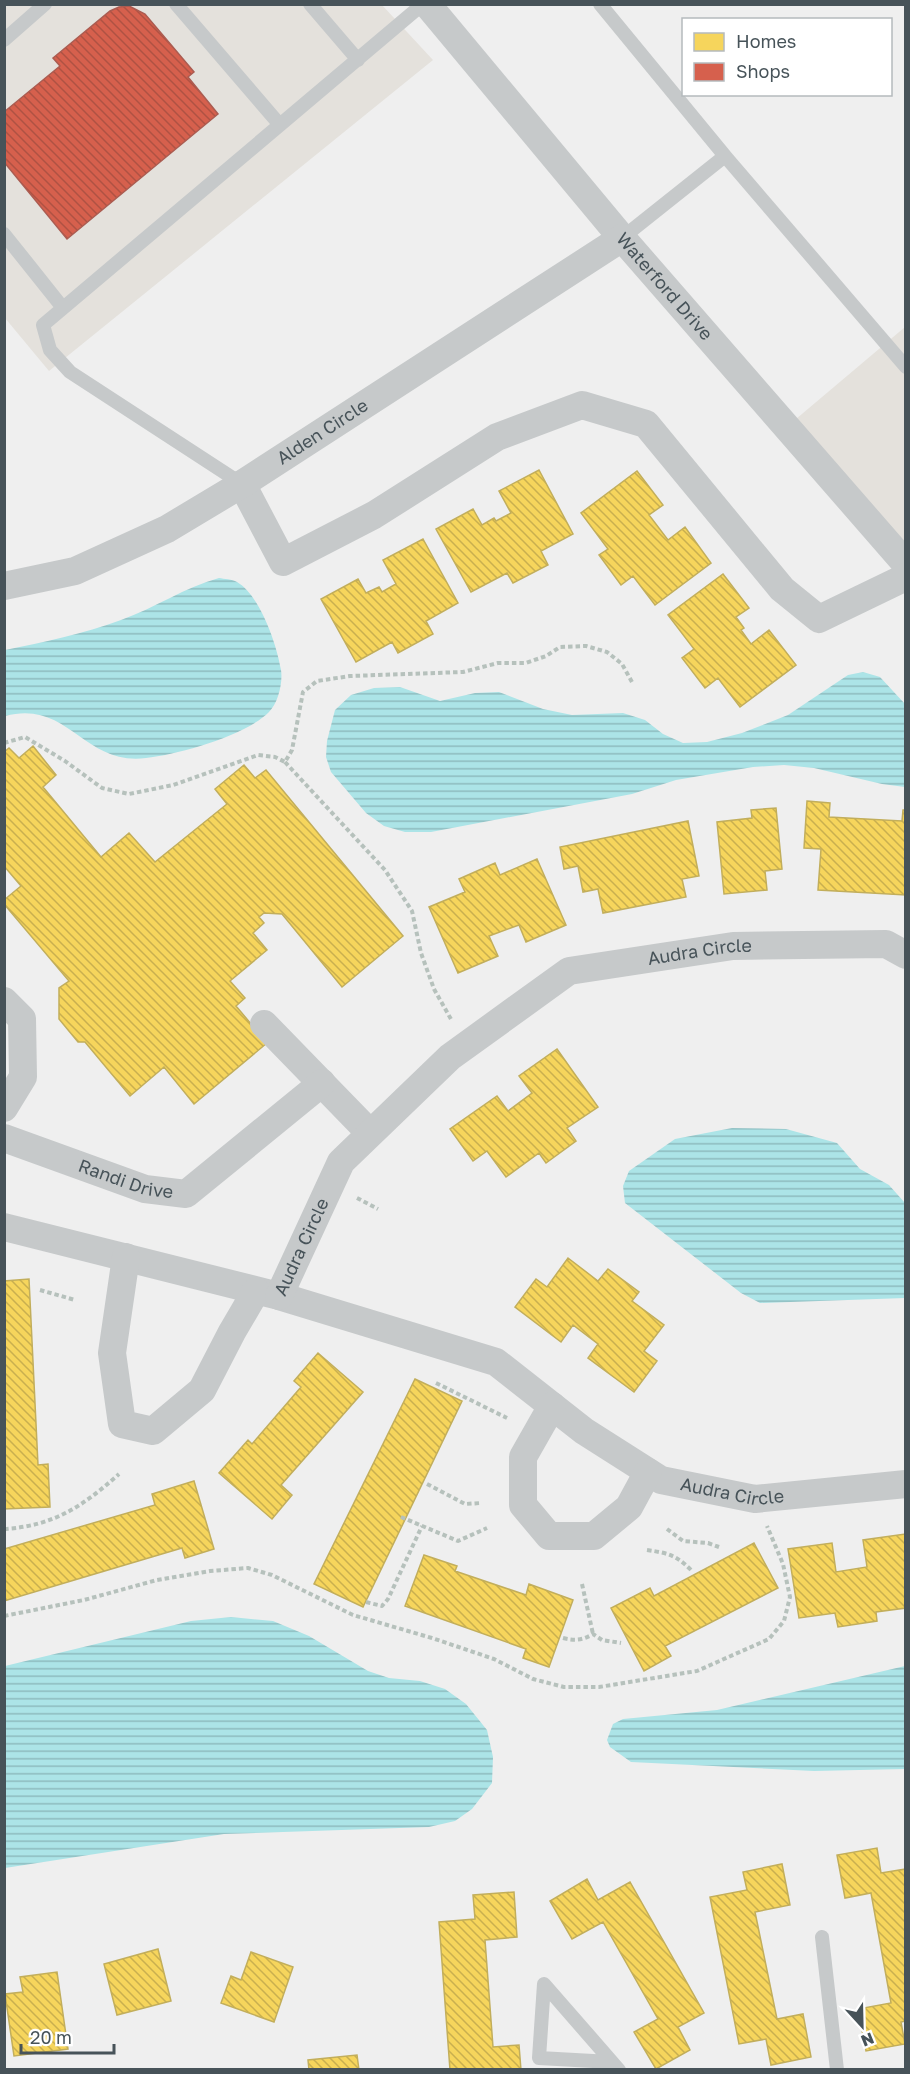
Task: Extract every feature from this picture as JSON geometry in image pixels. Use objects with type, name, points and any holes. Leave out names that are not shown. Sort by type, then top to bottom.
[{"type":"street","name":"Waterford Drive","points":[[425,4],[622,238],[906,564]]},
{"type":"street","name":"Alden Circle","points":[[4,585],[75,571],[166,529],[242,484],[622,238]]},
{"type":"street","points":[[242,484],[283,562],[374,515],[497,437],[582,405],[646,424],[782,589],[819,619],[906,577]]},
{"type":"street","name":"Audra Circle","points":[[906,955],[886,944],[733,946],[569,972],[450,1057],[341,1162],[268,1294],[496,1362],[584,1431],[661,1480],[755,1499],[906,1484]]},
{"type":"street","points":[[4,1001],[22,1019],[23,1077],[4,1108]]},
{"type":"street","points":[[264,1024],[370,1133]]},
{"type":"street","name":"Randi Drive","points":[[4,1138],[145,1189],[186,1194],[322,1083]]},
{"type":"street","points":[[4,1227],[126,1257],[268,1294],[232,1332],[202,1390],[153,1431],[122,1424],[112,1353],[126,1257]]},
{"type":"street","points":[[552,1406],[523,1457],[524,1505],[549,1536],[594,1536],[629,1508],[648,1472]]},
{"type":"lane","points":[[4,40],[45,4]]},
{"type":"lane","points":[[176,4],[280,125]]},
{"type":"lane","points":[[310,4],[358,60]]},
{"type":"lane","points":[[242,484],[70,372],[50,350],[43,325],[425,4]]},
{"type":"lane","points":[[600,4],[725,156],[906,367]]},
{"type":"lane","points":[[622,238],[725,156]]},
{"type":"lane","points":[[4,234],[63,308]]},
{"type":"lane","points":[[822,1937],[837,2070]]},
{"type":"lane","points":[[544,1984],[551,1993],[615,2066],[539,2058],[544,1984]]},
{"type":"path","points":[[285,762],[292,750],[303,692],[317,681],[350,676],[462,672],[498,663],[526,663],[560,648],[586,646],[607,652],[622,664],[632,682]]},
{"type":"path","points":[[4,742],[25,737],[65,761],[102,788],[129,794],[173,785],[258,755],[275,757],[285,762],[385,870],[412,911],[421,953],[434,989],[456,1027]]},
{"type":"path","points":[[350,1194],[378,1209]]},
{"type":"path","points":[[40,1290],[75,1300]]},
{"type":"path","points":[[436,1383],[507,1418]]},
{"type":"path","points":[[4,1529],[24,1528],[48,1522],[68,1513],[119,1474]]},
{"type":"path","points":[[428,1484],[465,1503],[481,1503]]},
{"type":"path","points":[[4,1616],[84,1600],[157,1580],[210,1571],[248,1568],[272,1575],[353,1615],[494,1659],[533,1680],[564,1687],[599,1687],[639,1682],[696,1671],[740,1653],[769,1639],[784,1621],[790,1597],[783,1564],[755,1499]]},
{"type":"path","points":[[401,1517],[458,1541],[487,1528]]},
{"type":"path","points":[[366,1602],[382,1606],[388,1599],[422,1526]]},
{"type":"path","points":[[667,1529],[683,1541],[708,1543],[719,1547]]},
{"type":"path","points":[[647,1550],[668,1552],[691,1570]]},
{"type":"path","points":[[582,1584],[593,1634],[602,1640],[621,1643]]},
{"type":"path","points":[[563,1638],[585,1639],[593,1634]]},
{"type":"shaded area","points":[[4,5],[382,5],[433,60],[49,371],[5,318]]},
{"type":"shaded area","points":[[905,327],[905,552],[796,419]]},
{"type":"water","points":[[219,578],[237,582],[245,588],[260,609],[276,648],[281,675],[279,692],[272,708],[258,721],[228,736],[193,748],[146,758],[124,758],[106,752],[61,724],[45,717],[27,713],[5,716],[5,650],[107,625]]},
{"type":"water","points":[[863,672],[880,677],[905,704],[905,787],[814,768],[784,765],[753,767],[676,780],[632,794],[431,832],[405,832],[384,826],[366,813],[331,772],[326,757],[327,741],[335,710],[351,695],[374,688],[400,687],[440,701],[475,693],[499,692],[543,709],[572,715],[623,713],[645,720],[663,734],[683,743],[707,742],[742,733],[788,715],[848,675]]},
{"type":"water","points":[[732,1128],[786,1129],[837,1143],[860,1169],[889,1185],[905,1203],[905,1298],[760,1303],[741,1293],[625,1203],[623,1186],[629,1171],[675,1139]]},
{"type":"water","points":[[231,1617],[273,1621],[309,1636],[368,1671],[389,1678],[420,1681],[445,1689],[466,1704],[487,1730],[493,1757],[492,1783],[472,1809],[455,1821],[429,1827],[224,1834],[5,1868],[5,1666],[191,1621]]},
{"type":"water","points":[[905,1666],[905,1769],[814,1771],[631,1762],[610,1747],[607,1740],[613,1724],[623,1719],[717,1710]]},
{"type":"building: Homes","points":[[539,470],[573,534],[541,551],[548,565],[513,583],[507,573],[471,592],[436,529],[473,509],[482,525],[494,518],[496,521],[511,513],[499,491]]},
{"type":"building: Homes","points":[[637,471],[663,505],[649,515],[668,540],[685,527],[711,563],[655,605],[633,576],[621,585],[599,555],[608,549],[581,513]]},
{"type":"building: Homes","points":[[423,539],[458,603],[426,621],[433,634],[398,653],[392,642],[356,662],[321,599],[358,579],[366,593],[379,587],[382,592],[396,584],[383,560]]},
{"type":"building: Homes","points":[[723,574],[749,608],[736,617],[744,628],[741,630],[751,644],[769,630],[796,665],[740,707],[718,678],[705,688],[682,658],[694,649],[668,615]]},
{"type":"building: Homes","points":[[33,746],[56,775],[43,787],[101,857],[129,833],[155,862],[227,804],[215,789],[244,765],[255,778],[266,770],[403,936],[342,987],[282,914],[264,913],[259,917],[264,923],[253,933],[267,950],[230,981],[245,998],[236,1006],[267,1043],[194,1104],[164,1067],[130,1096],[85,1042],[78,1042],[59,1019],[59,988],[69,981],[4,904],[4,900],[21,886],[4,866],[4,752],[9,748],[19,758]]},
{"type":"building: Homes","points":[[807,801],[830,803],[829,817],[902,821],[903,810],[906,810],[906,895],[818,890],[821,849],[804,848]]},
{"type":"building: Homes","points":[[776,808],[782,869],[765,871],[767,890],[724,894],[717,822],[752,818],[751,810]]},
{"type":"building: Homes","points":[[688,821],[699,876],[682,879],[686,897],[603,913],[598,889],[583,892],[578,866],[564,869],[560,847]]},
{"type":"building: Homes","points":[[537,859],[566,925],[526,942],[519,925],[489,936],[498,956],[458,973],[429,907],[465,892],[459,879],[495,863],[500,875]]},
{"type":"building: Homes","points":[[557,1049],[598,1107],[567,1128],[576,1141],[546,1163],[539,1153],[506,1177],[487,1151],[473,1161],[450,1129],[497,1096],[508,1111],[532,1093],[519,1076]]},
{"type":"building: Homes","points":[[568,1258],[598,1281],[608,1269],[639,1292],[632,1301],[664,1325],[644,1351],[657,1361],[634,1392],[588,1358],[598,1344],[573,1325],[561,1342],[515,1307],[536,1279],[547,1287]]},
{"type":"building: Homes","points":[[29,1279],[38,1465],[48,1464],[50,1507],[4,1509],[4,1281]]},
{"type":"building: Homes","points":[[318,1353],[363,1392],[281,1485],[292,1495],[272,1519],[219,1473],[248,1440],[252,1444],[301,1387],[294,1381]]},
{"type":"building: Homes","points":[[415,1379],[462,1401],[363,1607],[314,1584]]},
{"type":"building: Homes","points":[[194,1481],[214,1549],[185,1558],[182,1548],[4,1601],[4,1549],[155,1505],[152,1494]]},
{"type":"building: Homes","points":[[905,1534],[906,1608],[876,1612],[877,1621],[838,1627],[835,1613],[799,1618],[788,1549],[832,1543],[836,1572],[867,1567],[863,1540]]},
{"type":"building: Homes","points":[[754,1543],[778,1588],[665,1646],[671,1656],[644,1671],[611,1608],[650,1588],[654,1596]]},
{"type":"building: Homes","points":[[424,1555],[457,1566],[455,1571],[526,1595],[529,1584],[573,1600],[549,1667],[523,1658],[526,1649],[405,1606]]},
{"type":"building: Homes","points":[[877,1848],[881,1873],[906,1869],[906,2021],[901,2022],[905,2044],[866,2051],[858,2009],[891,2003],[871,1893],[845,1898],[837,1855]]},
{"type":"building: Homes","points":[[782,1864],[790,1905],[755,1912],[777,2019],[803,2014],[811,2057],[771,2065],[766,2039],[739,2044],[710,1897],[747,1890],[743,1872]]},
{"type":"building: Homes","points":[[587,1879],[598,1900],[630,1882],[704,2013],[678,2027],[690,2050],[656,2069],[634,2032],[658,2019],[603,1922],[572,1939],[550,1901]]},
{"type":"building: Homes","points":[[514,1892],[517,1937],[485,1940],[493,2047],[519,2045],[521,2070],[450,2070],[439,1922],[475,1919],[473,1895]]},
{"type":"building: Homes","points":[[158,1949],[171,2001],[117,2015],[104,1964]]},
{"type":"building: Homes","points":[[251,1952],[293,1967],[274,2022],[221,2003],[231,1976],[241,1980]]},
{"type":"building: Homes","points":[[57,1972],[68,2049],[14,2056],[5,1994],[23,1992],[20,1977]]},
{"type":"building: Homes","points":[[357,2055],[359,2070],[309,2070],[308,2060]]},
{"type":"building: Shops","points":[[129,6],[145,14],[194,72],[188,77],[218,114],[67,239],[4,162],[4,112],[60,66],[53,58],[110,11]]}]
